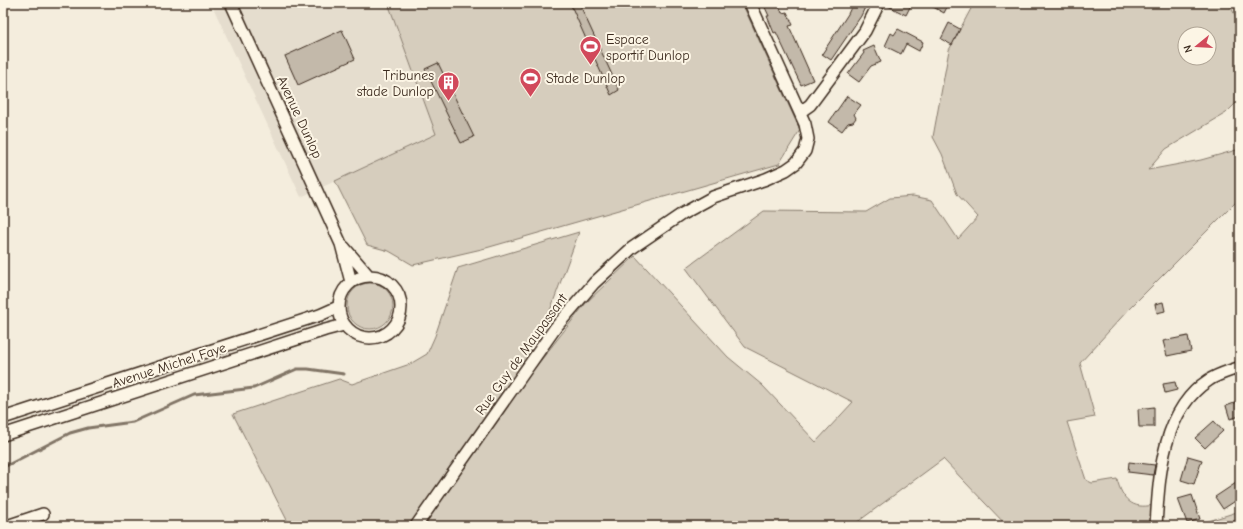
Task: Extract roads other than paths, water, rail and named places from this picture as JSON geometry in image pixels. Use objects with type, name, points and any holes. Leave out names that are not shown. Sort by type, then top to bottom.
[{"type":"street","name":"Avenue Dunlop","points":[[231,3],[341,244],[350,282]]},
{"type":"street","name":"Rue Guy de Maupassant","points":[[416,526],[556,327],[594,283],[632,248],[682,214],[713,197],[766,179],[786,170],[796,163],[805,151],[808,139],[805,124],[750,3]]},
{"type":"street","points":[[800,112],[810,105],[865,31],[879,3]]},
{"type":"street","name":"Avenue Dunlop","points":[[341,244],[368,275]]},
{"type":"street","points":[[368,275],[379,276],[389,281],[396,289],[401,299],[402,310],[399,320],[392,330],[383,336],[362,338],[352,333],[344,325],[338,307],[340,297],[350,282],[359,277],[368,275]]},
{"type":"street","name":"Avenue Michel Faye","points":[[3,418],[320,316],[338,307]]},
{"type":"street","name":"Avenue Michel Faye","points":[[3,435],[344,325]]},
{"type":"street","points":[[1156,526],[1158,490],[1161,472],[1167,441],[1175,419],[1193,393],[1208,381],[1240,367]]},
{"type":"street","points":[[3,522],[6,526],[43,514]]},
{"type":"waterway","points":[[4,467],[70,433],[88,428],[133,422],[194,395],[254,388],[297,369],[344,374]]},
{"type":"place","name":"Espace sportif Dunlop","points":[[591,66]]},
{"type":"place","name":"Stade Dunlop","points":[[530,98]]},
{"type":"place","name":"Tribunes stade Dunlop","points":[[449,102]]}]
